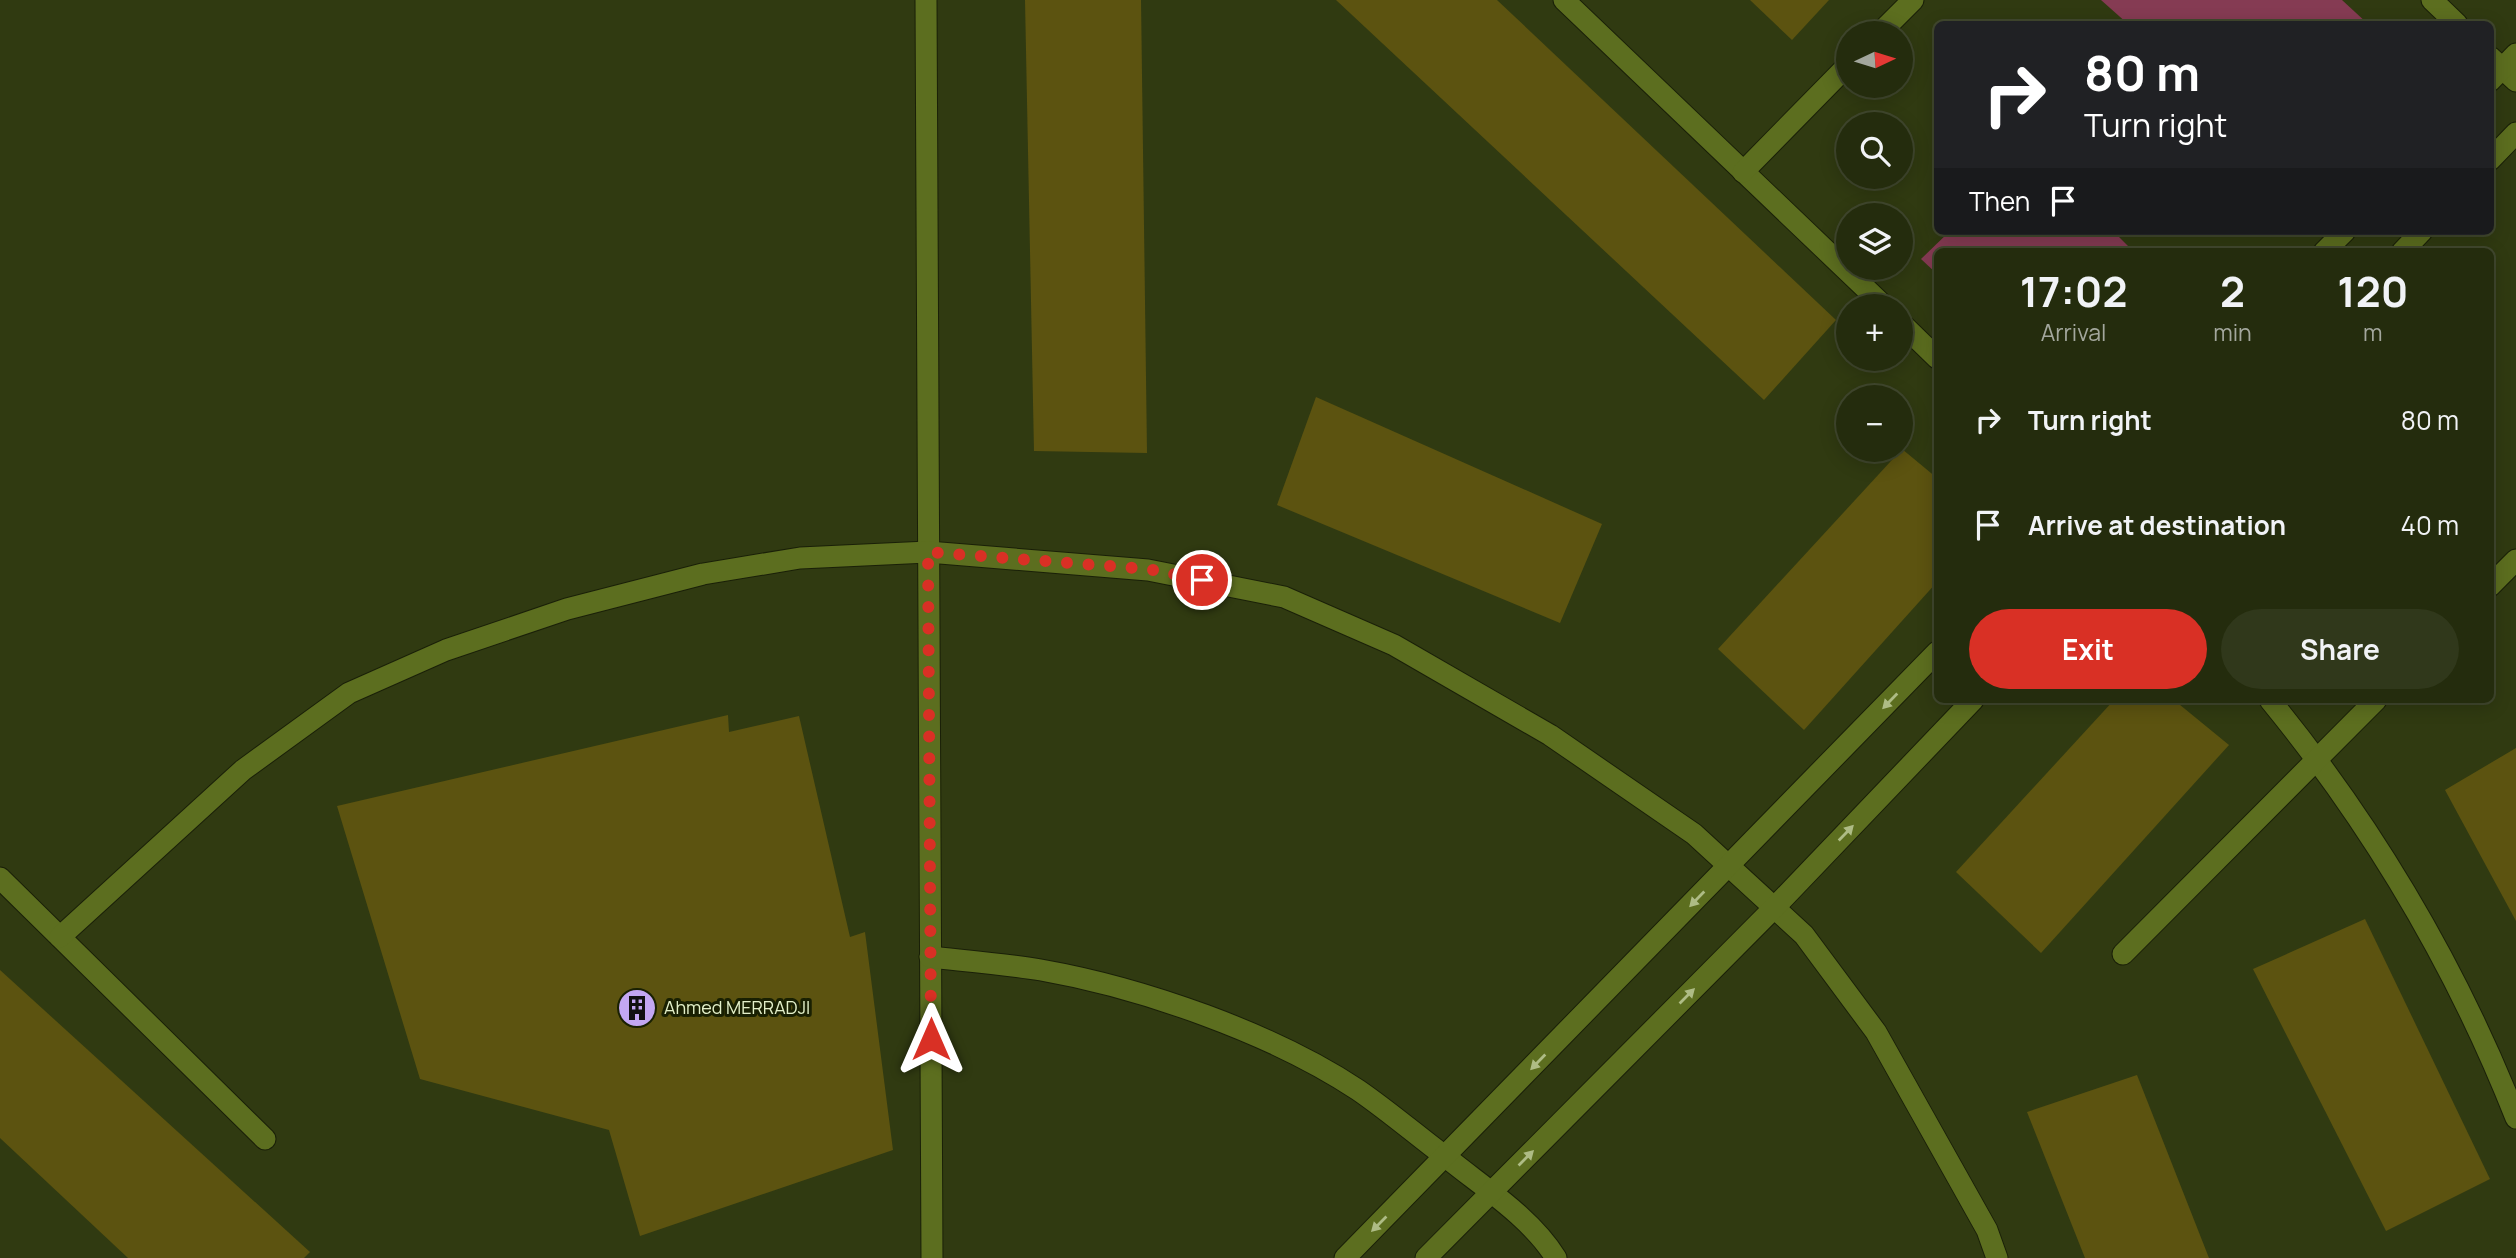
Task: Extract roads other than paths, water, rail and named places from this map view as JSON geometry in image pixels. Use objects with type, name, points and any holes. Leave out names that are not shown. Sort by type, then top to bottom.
[{"type":"street","points":[[926,0],[932,1258]]},
{"type":"street","points":[[1563,0],[1871,294]]},
{"type":"street","points":[[1892,21],[1913,0]]},
{"type":"street","points":[[2432,0],[2454,21]]},
{"type":"street","points":[[1743,172],[1836,77]]},
{"type":"street","points":[[2494,156],[2516,133]]},
{"type":"street","points":[[2328,248],[2341,235]]},
{"type":"street","points":[[2406,248],[2418,235]]},
{"type":"street","points":[[1913,335],[1934,355]]},
{"type":"street","points":[[60,936],[243,770],[349,693],[446,650],[567,609],[703,574],[800,558],[928,552],[1148,569],[1284,597],[1394,645],[1550,735],[1694,834],[1804,935],[1876,1032],[1987,1230],[1997,1258]]},
{"type":"street","points":[[2494,582],[2516,560]]},
{"type":"street","points":[[1345,1258],[1934,655]]},
{"type":"street","points":[[1426,1258],[1774,908],[1970,703]]},
{"type":"street","points":[[2272,703],[2318,759],[2416,907],[2491,1055],[2516,1118]]},
{"type":"street","points":[[2123,954],[2373,703]]},
{"type":"street","points":[[0,878],[265,1139]]},
{"type":"street","points":[[930,957],[1041,970],[1150,997],[1282,1047],[1358,1090],[1491,1193],[1548,1245],[1556,1258]]},
{"type":"place","name":"Ahmed MERRADJI","points":[[637,1008]]}]
